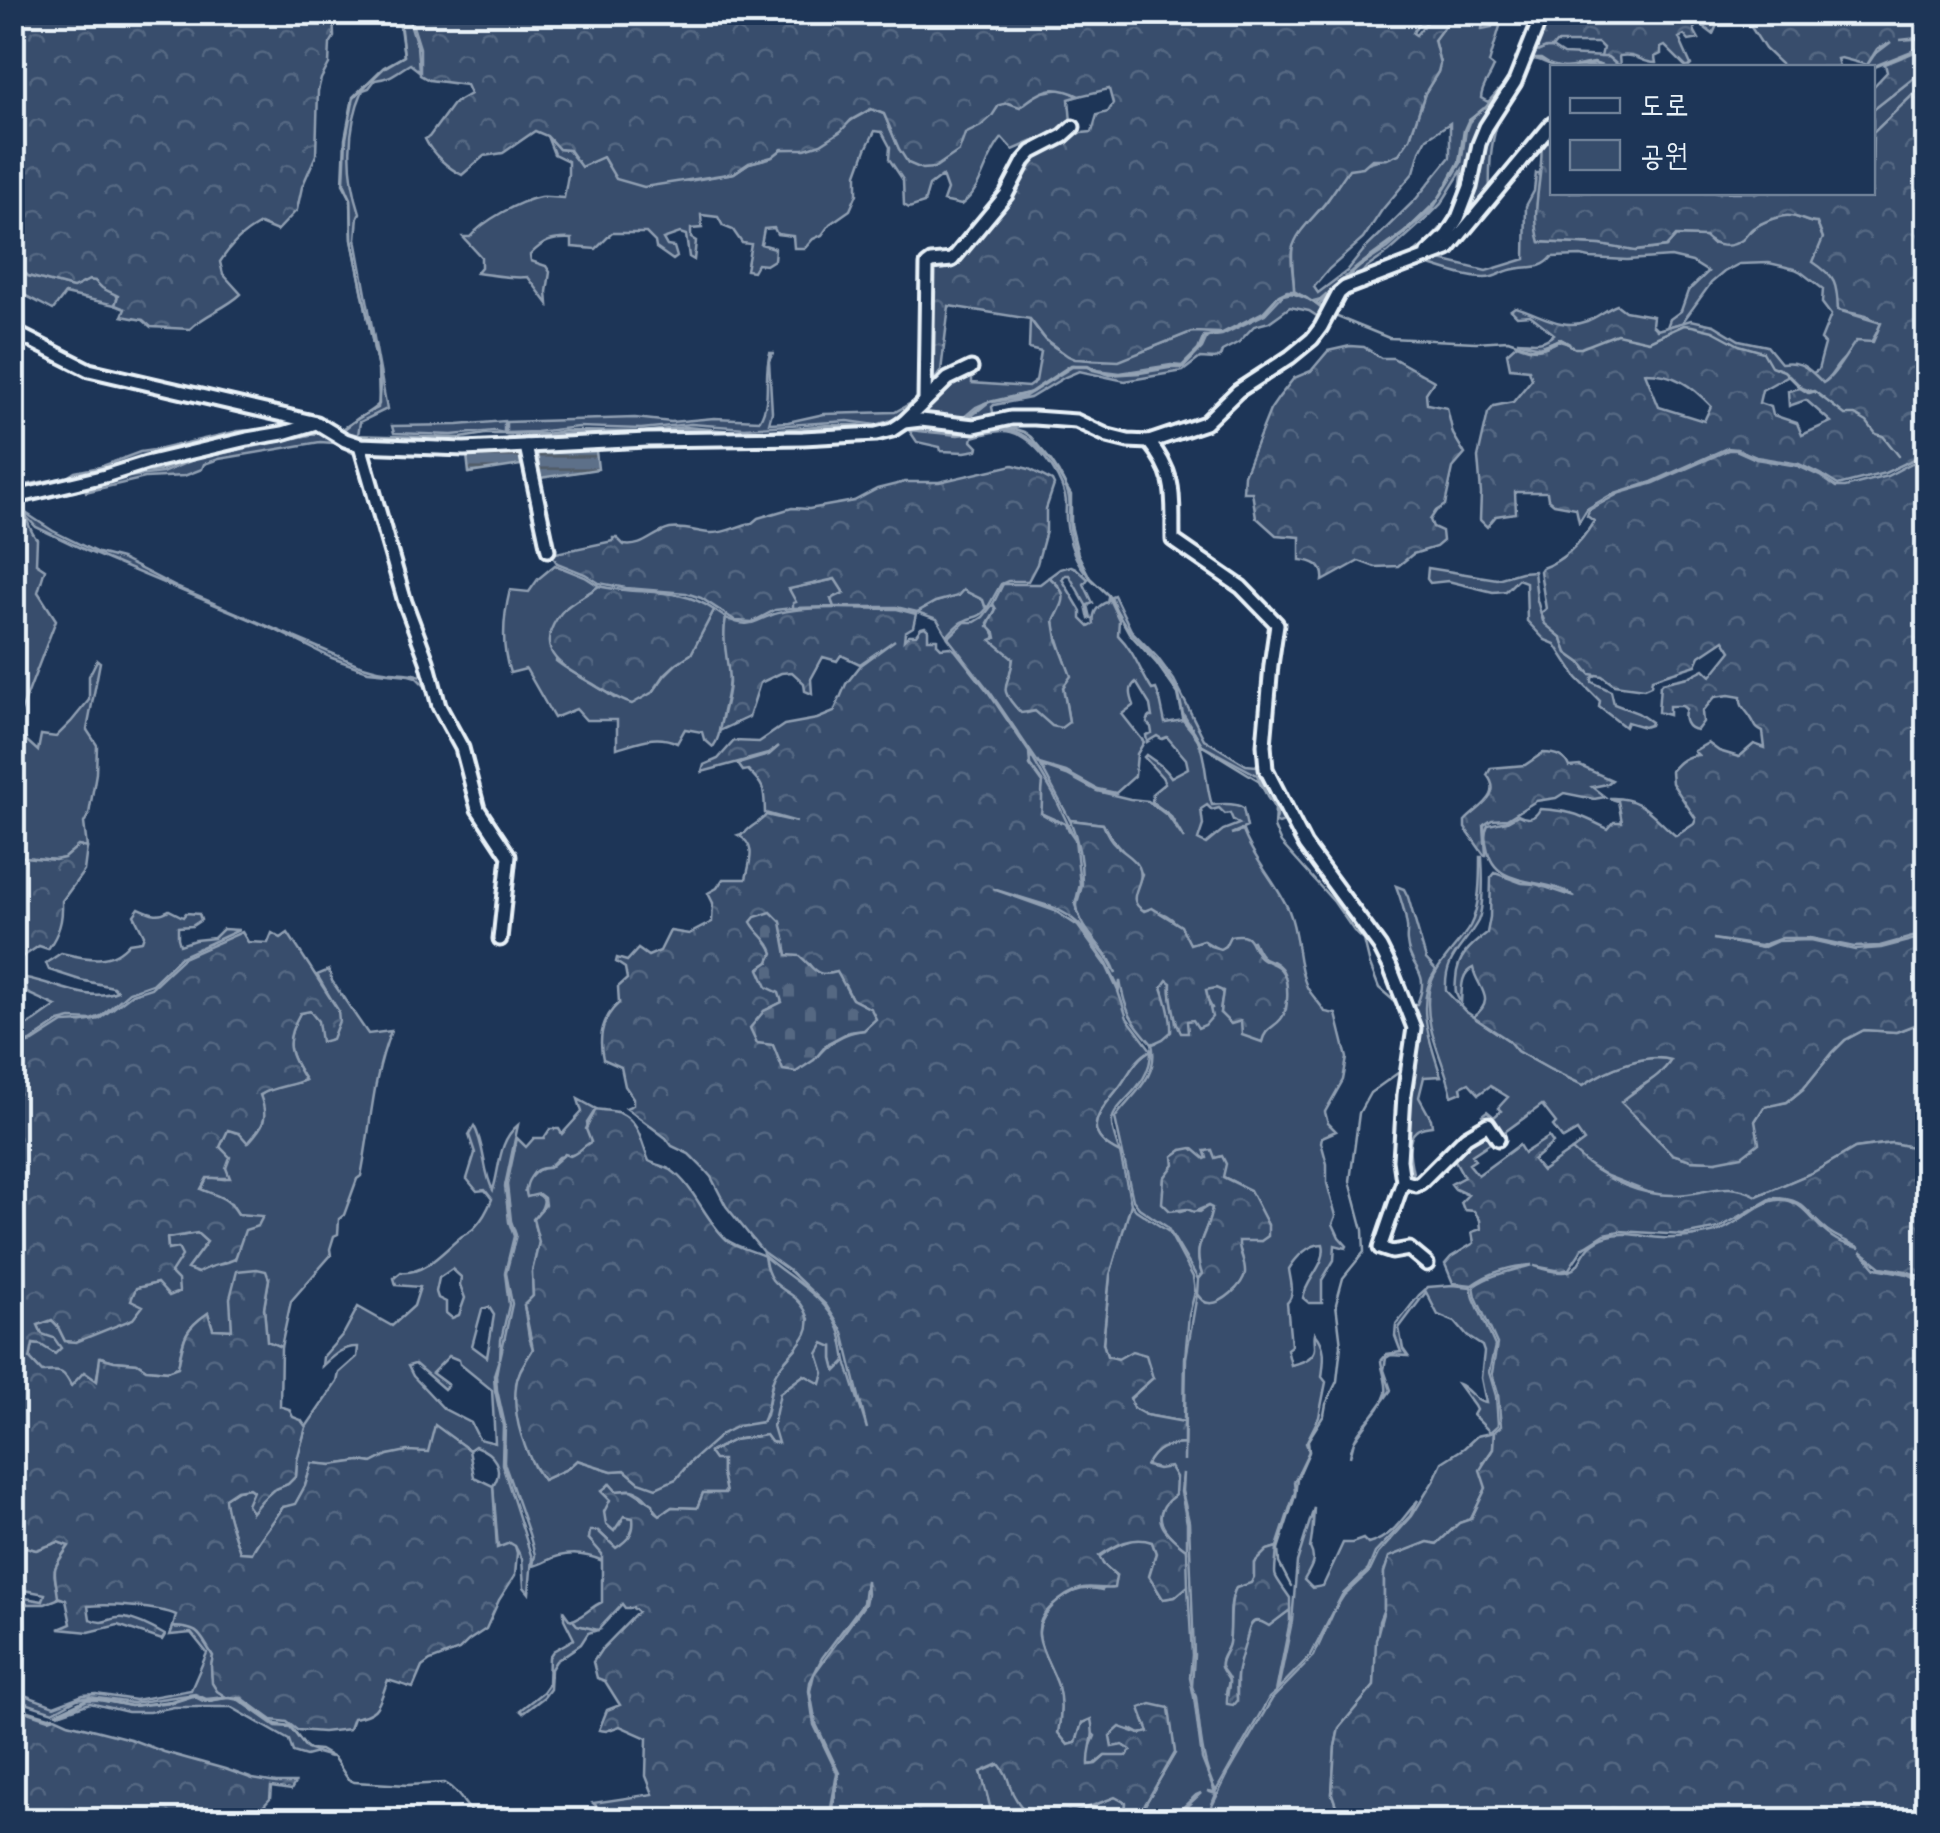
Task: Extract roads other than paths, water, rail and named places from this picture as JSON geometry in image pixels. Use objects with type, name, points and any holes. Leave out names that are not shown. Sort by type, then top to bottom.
[{"type":"street","points":[[1414,262],[1436,247],[1458,218],[1486,127],[1514,82],[1543,12]]},
{"type":"street","points":[[904,422],[935,420],[974,426],[1011,418],[1076,420],[1128,442],[1149,442],[1205,423],[1238,391],[1312,339],[1345,288],[1448,249],[1550,126]]},
{"type":"street","points":[[925,400],[927,265],[952,260],[1006,195],[1032,152],[1072,127]]},
{"type":"street","points":[[12,330],[90,370],[318,423],[360,445],[464,449],[876,434],[904,422],[948,379],[971,368]]},
{"type":"street","points":[[12,498],[318,423]]},
{"type":"street","points":[[1149,442],[1165,463],[1172,488],[1173,540],[1241,588],[1277,624],[1264,745],[1266,769],[1305,845],[1380,948],[1414,1028],[1404,1095],[1400,1160],[1403,1181],[1380,1248],[1392,1252],[1410,1249],[1427,1264]]},
{"type":"street","points":[[360,445],[439,706],[462,748],[478,810],[509,856],[500,939]]},
{"type":"street","points":[[526,446],[548,550]]},
{"type":"street","points":[[1403,1181],[1421,1182],[1466,1137],[1488,1124],[1498,1140]]},
{"type":"waterway","points":[[339,432],[379,404],[378,369],[352,240],[351,199],[343,184],[345,139],[353,97],[384,67],[404,56],[398,12]]},
{"type":"waterway","points":[[1875,67],[1928,46]]},
{"type":"waterway","points":[[1529,59],[1541,59],[1550,65]]},
{"type":"waterway","points":[[1586,65],[1599,65]]},
{"type":"waterway","points":[[1316,304],[1404,233],[1438,200],[1459,162],[1468,121],[1486,107],[1512,74]]},
{"type":"waterway","points":[[962,421],[985,403],[1032,392],[1072,365],[1110,374],[1183,367],[1200,349],[1204,338],[1264,313],[1278,296],[1287,292],[1303,296],[1324,309]]},
{"type":"waterway","points":[[1335,316],[1389,338],[1508,340],[1531,348],[1559,339],[1581,348],[1617,334],[1649,341],[1684,325],[1713,331],[1763,352],[1771,366],[1784,371],[1801,388],[1809,393],[1814,391],[1845,415],[1855,415],[1867,422],[1899,456]]},
{"type":"waterway","points":[[349,435],[461,438],[685,427],[746,432],[829,425],[877,428],[893,422]]},
{"type":"waterway","points":[[905,426],[964,434],[981,430]]},
{"type":"waterway","points":[[993,428],[1024,432],[1051,461],[1071,495],[1071,525],[1078,554],[1090,578],[1108,595],[1129,633],[1178,694],[1183,718],[1201,745],[1258,780],[1275,809],[1274,827],[1281,843],[1364,940],[1379,988],[1400,1006]]},
{"type":"waterway","points":[[130,474],[159,471],[200,456],[322,431]]},
{"type":"waterway","points":[[49,495],[74,492],[113,479]]},
{"type":"waterway","points":[[12,505],[31,499]]},
{"type":"waterway","points":[[1291,1586],[1279,1563],[1278,1549],[1297,1479],[1309,1452],[1308,1440],[1324,1415],[1337,1381],[1341,1345],[1336,1304],[1343,1278],[1364,1252],[1363,1230],[1350,1181],[1359,1113],[1370,1093],[1402,1070]]},
{"type":"waterway","points":[[57,1713],[89,1698],[131,1706],[193,1695],[210,1701],[240,1699],[276,1724],[290,1726],[309,1749],[334,1758],[348,1779],[408,1785],[444,1783],[480,1820]]},
{"type":"waterway","points":[[12,1706],[53,1716]]}]
